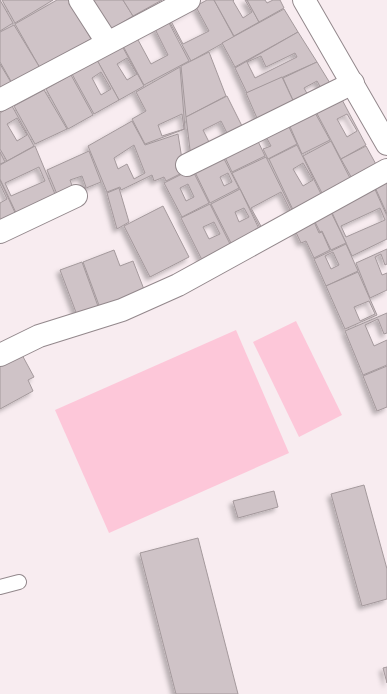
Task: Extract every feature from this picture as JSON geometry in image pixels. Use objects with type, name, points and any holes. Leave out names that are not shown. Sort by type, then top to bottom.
[{"type":"street","points":[[80,0],[107,42]]},
{"type":"street","points":[[0,100],[107,42],[189,0]]},
{"type":"street","points":[[304,0],[387,144]]},
{"type":"street","points":[[187,165],[352,83]]},
{"type":"street","points":[[0,355],[40,336],[122,310],[178,285],[387,170]]},
{"type":"street","points":[[0,232],[76,196]]},
{"type":"lane","points":[[0,587],[19,582]]},
{"type":"shaded area","points":[[296,321],[342,415],[299,437],[253,342]]},
{"type":"shaded area","points":[[236,330],[289,453],[109,533],[55,410]]},
{"type":"building","points":[[0,0],[13,23],[0,31]]},
{"type":"building","points":[[2,0],[53,0],[15,23]]},
{"type":"building","points":[[57,0],[69,0],[91,39],[40,68],[15,24]]},
{"type":"building","points":[[85,0],[123,0],[133,16],[105,33]]},
{"type":"building","points":[[123,0],[162,0],[133,16]]},
{"type":"building","points":[[207,0],[214,0],[234,37],[191,61],[169,21]],"holes":[[[196,7],[209,31],[183,44],[171,21]]]},
{"type":"building","points":[[214,0],[234,0],[233,1],[243,18],[252,12],[245,0],[247,0],[259,22],[234,36]]},
{"type":"building","points":[[247,0],[265,0],[267,3],[273,0],[280,0],[284,8],[259,22]]},
{"type":"building","points":[[284,9],[298,32],[235,67],[222,43]]},
{"type":"building","points":[[168,21],[189,61],[144,85],[123,46],[137,38],[151,64],[168,55],[155,29],[141,36]]},
{"type":"building","points":[[14,25],[40,68],[12,83],[0,62],[0,32]]},
{"type":"building","points":[[298,32],[317,62],[247,93],[235,68]],"holes":[[[295,53],[297,57],[255,78],[247,62],[261,56],[266,67]]]},
{"type":"building","points":[[122,46],[144,86],[119,100],[97,60]],"holes":[[[127,58],[137,74],[127,80],[117,64]]]},
{"type":"building","points":[[209,52],[226,96],[186,117],[181,66]]},
{"type":"building","points":[[97,60],[119,100],[94,114],[72,74]],"holes":[[[101,72],[111,89],[101,95],[92,78]]]},
{"type":"building","points":[[317,62],[333,88],[296,107],[283,78]],"holes":[[[317,81],[323,92],[310,99],[304,88]]]},
{"type":"building","points":[[0,64],[12,84],[0,91]]},
{"type":"building","points":[[180,67],[185,129],[145,144],[132,119],[146,111],[136,92]],"holes":[[[182,114],[184,129],[162,136],[158,125]]]},
{"type":"building","points":[[71,75],[93,115],[68,129],[46,89]]},
{"type":"building","points":[[282,77],[296,107],[260,125],[246,93]]},
{"type":"building","points":[[44,90],[67,129],[35,144],[14,106]]},
{"type":"building","points":[[339,94],[366,145],[341,159],[314,108]],"holes":[[[347,114],[357,131],[347,137],[337,119]]]},
{"type":"building","points":[[227,96],[244,130],[191,158],[186,117]],"holes":[[[221,121],[227,133],[209,142],[203,130]]]},
{"type":"building","points":[[12,106],[34,146],[7,161],[0,149],[0,113]],"holes":[[[17,118],[27,135],[17,141],[7,124]]]},
{"type":"building","points":[[313,109],[330,140],[302,154],[288,122]]},
{"type":"building","points":[[132,121],[145,145],[178,134],[184,172],[166,181],[164,177],[154,181],[152,175],[121,190],[120,187],[107,192],[88,146]],"holes":[[[134,145],[145,173],[134,179],[127,164],[118,169],[114,158]]]},
{"type":"building","points":[[287,123],[297,144],[268,159],[263,149],[271,146],[264,133]]},
{"type":"building","points":[[256,137],[265,156],[232,172],[223,153]]},
{"type":"building","points":[[331,141],[352,182],[324,197],[303,156]]},
{"type":"building","points":[[297,145],[323,198],[294,212],[269,159]],"holes":[[[303,163],[313,180],[303,186],[293,169]]]},
{"type":"building","points":[[35,146],[57,199],[18,217],[0,179],[0,165]],"holes":[[[39,167],[45,181],[11,196],[5,183]]]},
{"type":"building","points":[[366,146],[378,168],[354,182],[341,159]]},
{"type":"building","points":[[89,151],[101,182],[59,199],[47,170]],"holes":[[[82,176],[86,187],[74,191],[70,180]]]},
{"type":"building","points":[[0,152],[5,162],[0,164]]},
{"type":"building","points":[[221,153],[239,188],[210,203],[193,168]],"holes":[[[228,173],[232,182],[224,186],[220,177]]]},
{"type":"building","points":[[266,157],[293,212],[261,230],[232,173]],"holes":[[[281,192],[291,212],[262,228],[251,208]]]},
{"type":"building","points":[[192,169],[209,203],[182,217],[164,183]],"holes":[[[188,184],[194,197],[186,201],[180,188]]]},
{"type":"building","points":[[387,179],[387,214],[374,185]]},
{"type":"building","points":[[0,180],[17,217],[0,225],[0,203],[7,199],[0,184]]},
{"type":"building","points":[[373,185],[387,216],[387,239],[352,256],[329,206]],"holes":[[[380,208],[385,220],[346,237],[341,226]]]},
{"type":"building","points":[[119,188],[129,222],[117,229],[107,193]]},
{"type":"building","points":[[240,189],[260,231],[232,245],[211,204]],"holes":[[[244,208],[249,217],[239,222],[235,212]]]},
{"type":"building","points":[[210,204],[231,246],[202,260],[181,218]],"holes":[[[214,222],[220,234],[209,239],[203,227]]]},
{"type":"building","points":[[163,206],[189,257],[150,277],[124,226]]},
{"type":"building","points":[[328,206],[346,243],[331,250],[322,231],[320,232],[311,214]]},
{"type":"building","points":[[311,215],[319,233],[322,232],[330,250],[314,258],[306,241],[301,243],[292,224]]},
{"type":"building","points":[[346,244],[358,271],[326,286],[314,259]],"holes":[[[333,252],[339,265],[331,269],[325,256]]]},
{"type":"building","points":[[387,249],[387,264],[385,265],[381,254],[375,257],[382,275],[387,273],[387,290],[370,298],[356,263]]},
{"type":"building","points":[[114,250],[120,266],[133,261],[145,292],[100,308],[83,262]]},
{"type":"building","points":[[82,262],[99,309],[77,315],[60,270]]},
{"type":"building","points":[[358,272],[377,315],[345,329],[326,286]],"holes":[[[369,301],[375,314],[360,321],[354,307]]]},
{"type":"building","points":[[387,313],[387,333],[384,334],[378,319],[365,325],[374,346],[387,340],[387,365],[363,375],[345,331]]},
{"type":"building","points":[[21,353],[34,377],[28,380],[33,391],[0,409],[0,365]]},
{"type":"building","points":[[387,366],[387,407],[377,411],[363,376]]},
{"type":"building","points":[[364,485],[387,569],[387,599],[362,606],[331,494]]},
{"type":"building","points":[[274,491],[278,507],[238,518],[233,501]]},
{"type":"building","points":[[198,538],[238,694],[176,694],[140,553]]},
{"type":"building","points":[[387,667],[387,683],[383,668]]}]
